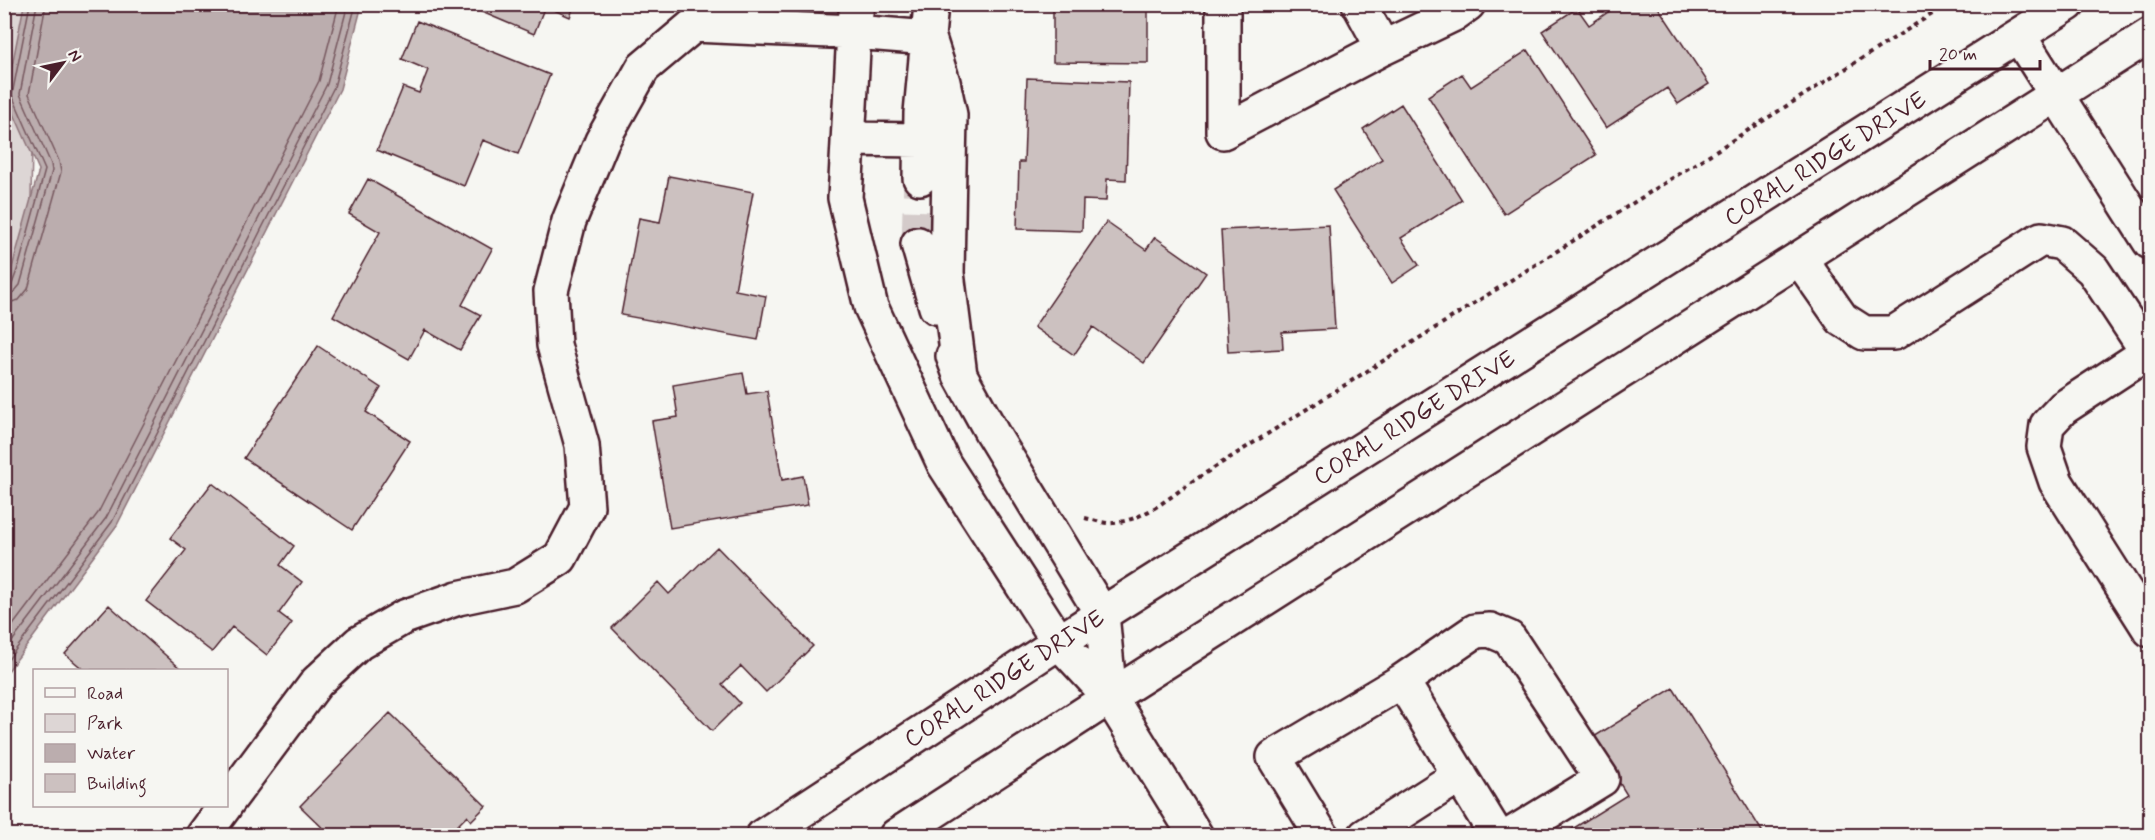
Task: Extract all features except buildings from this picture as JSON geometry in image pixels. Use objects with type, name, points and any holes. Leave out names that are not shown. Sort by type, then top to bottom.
[{"type":"street","points":[[920,178],[920,140],[931,4]]},
{"type":"street","points":[[1223,4],[1223,132],[1383,48],[1454,14],[1468,4]]},
{"type":"street","points":[[1359,4],[1383,48]]},
{"type":"street","name":"CORAL RIDGE DRIVE","points":[[763,836],[1102,614],[2068,4]]},
{"type":"street","points":[[228,802],[317,682],[359,643],[404,618],[447,602],[515,586],[560,558],[587,507],[582,445],[554,345],[551,291],[569,221],[602,141],[642,68],[696,15],[855,18],[929,38]]},
{"type":"street","points":[[855,18],[845,198],[871,307],[944,464],[1059,642],[1110,697],[1196,836]]},
{"type":"street","points":[[896,836],[1110,697],[2151,35]]},
{"type":"street","points":[[2019,36],[2151,242]]},
{"type":"street","points":[[929,38],[943,82],[950,115],[947,273],[960,375]]},
{"type":"street","points":[[848,139],[920,140]]},
{"type":"street","points":[[1800,259],[1842,318],[1864,333],[1894,333],[2041,239],[2062,243],[2093,270],[2149,352],[2063,408],[2047,425],[2044,447],[2056,482],[2151,630]]},
{"type":"street","points":[[918,244],[933,299],[960,375],[992,434],[1102,614],[1110,697]]},
{"type":"street","points":[[1322,836],[1274,757],[1402,681],[1475,631],[1490,630],[1509,638],[1602,779],[1509,836]]},
{"type":"street","points":[[1402,681],[1497,836]]},
{"type":"street","points":[[1365,836],[1460,775]]},
{"type":"street","points":[[203,836],[225,807]]},
{"type":"path","points":[[1079,513],[1085,518],[1112,523],[1135,518],[1157,507],[1203,475],[1948,4]]},
{"type":"green space","points":[[5,5],[35,5],[26,435],[5,471]]},
{"type":"water","points":[[24,5],[362,5],[340,89],[117,525],[5,675],[5,288],[39,170],[6,96]]},
{"type":"tunnel","points":[[918,244],[920,178]]}]
